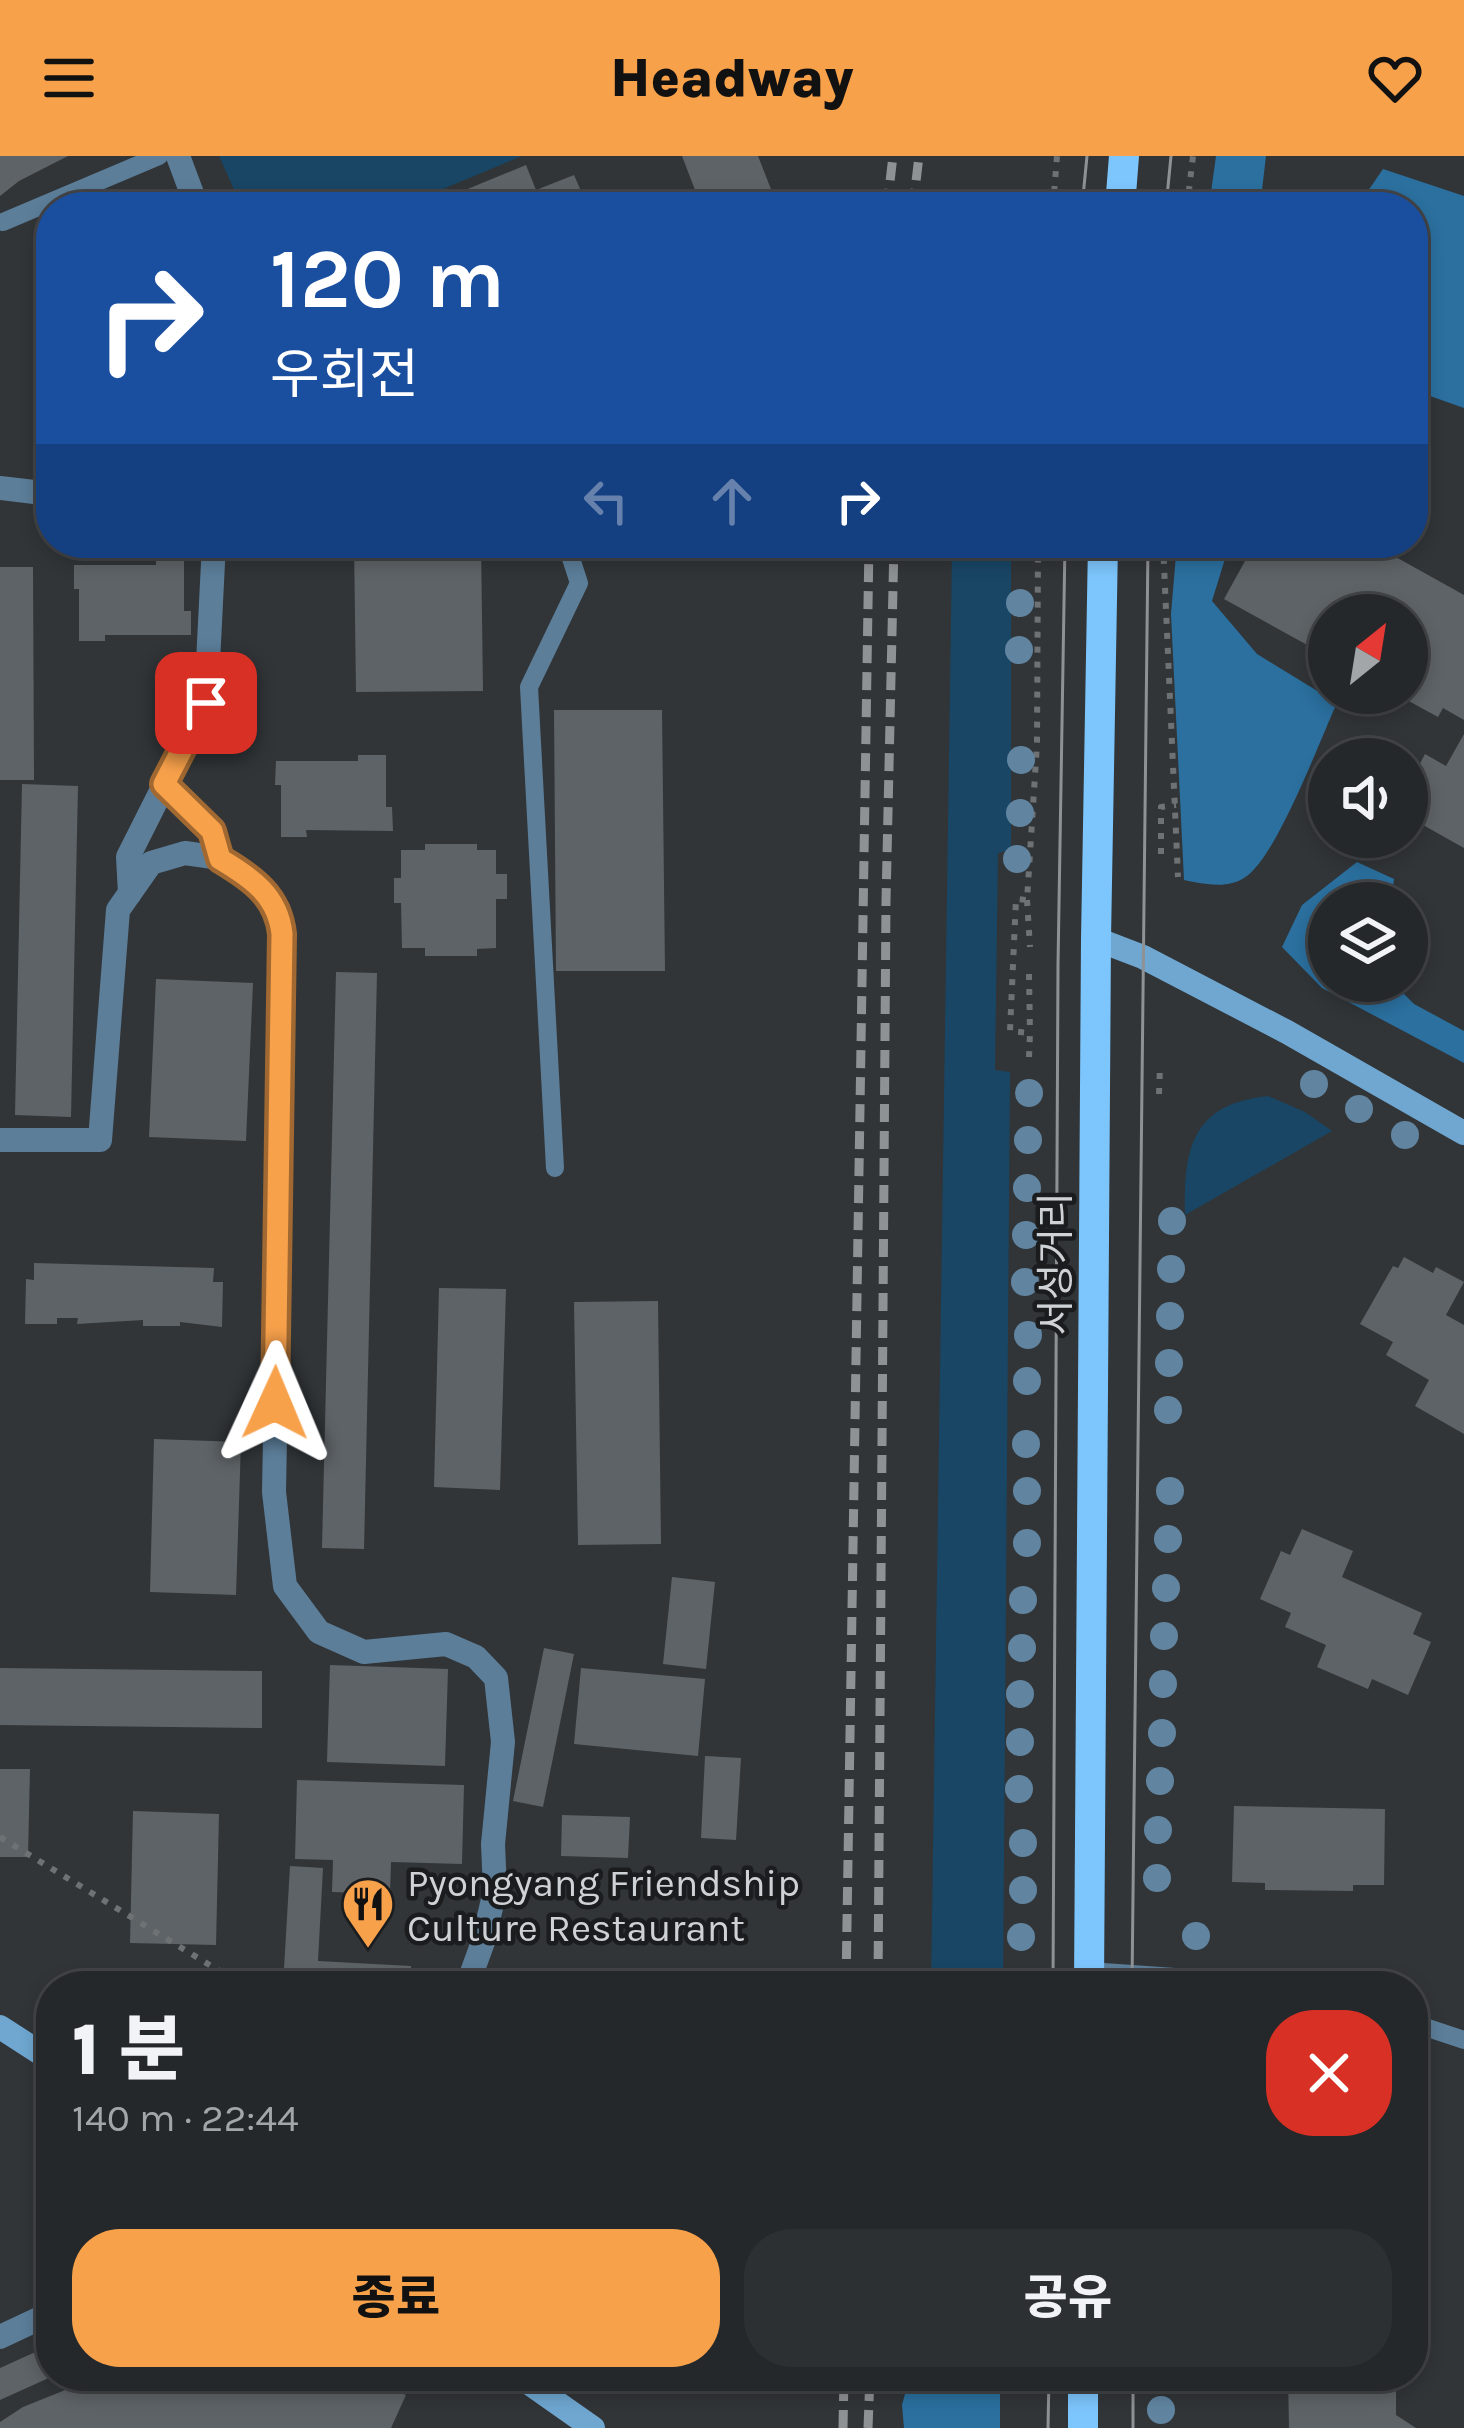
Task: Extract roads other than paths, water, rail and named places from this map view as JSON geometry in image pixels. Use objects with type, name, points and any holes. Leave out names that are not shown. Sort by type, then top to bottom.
[{"type":"main road","points":[[1121,192],[1124,156]]},
{"type":"main road","name":"서성거리","points":[[1089,1971],[1102,558]]},
{"type":"main road","points":[[1096,939],[1143,957],[1246,1010],[1464,1132]]},
{"type":"main road","points":[[0,2027],[36,2050]]},
{"type":"main road","points":[[540,2391],[593,2428]]},
{"type":"main road","points":[[1083,2391],[1083,2428]]},
{"type":"street","points":[[178,156],[191,192]]},
{"type":"street","points":[[0,488],[36,492]]},
{"type":"street","points":[[130,892],[128,857],[206,703],[213,558]]},
{"type":"street","points":[[164,784],[212,831],[220,859]]},
{"type":"street","points":[[0,1140],[100,1140],[118,910],[151,863],[185,854],[220,859],[254,879],[279,910],[284,959],[274,1492],[284,1586],[319,1632],[334,1639],[364,1652],[446,1644],[476,1657],[496,1678],[503,1742],[493,1844],[495,1892],[472,1971]]},
{"type":"street","points":[[0,2337],[36,2320]]},
{"type":"lane","points":[[74,192],[159,156]]},
{"type":"lane","points":[[3,222],[36,208]]},
{"type":"lane","points":[[555,1168],[529,687],[579,583],[571,558]]},
{"type":"lane","points":[[1428,2028],[1464,2040]]},
{"type":"tram line","points":[[1083,192],[1087,156]]},
{"type":"tram line","points":[[1167,192],[1171,156]]},
{"type":"tram line","points":[[1053,1971],[1065,558]]},
{"type":"tram line","points":[[1132,1971],[1148,558]]},
{"type":"tram line","points":[[1048,2428],[1049,2391]]},
{"type":"tram line","points":[[1133,2391],[1133,2428]]},
{"type":"railway","points":[[889,192],[893,156]]},
{"type":"railway","points":[[915,192],[919,156]]},
{"type":"railway","points":[[846,1971],[869,558]]},
{"type":"railway","points":[[878,1971],[886,901],[894,558]]},
{"type":"railway","points":[[843,2428],[844,2391]]},
{"type":"railway","points":[[868,2428],[869,2391]]},
{"type":"place","name":"Pyongyang Friendship Culture Restaurant","points":[[368,1950]]}]
